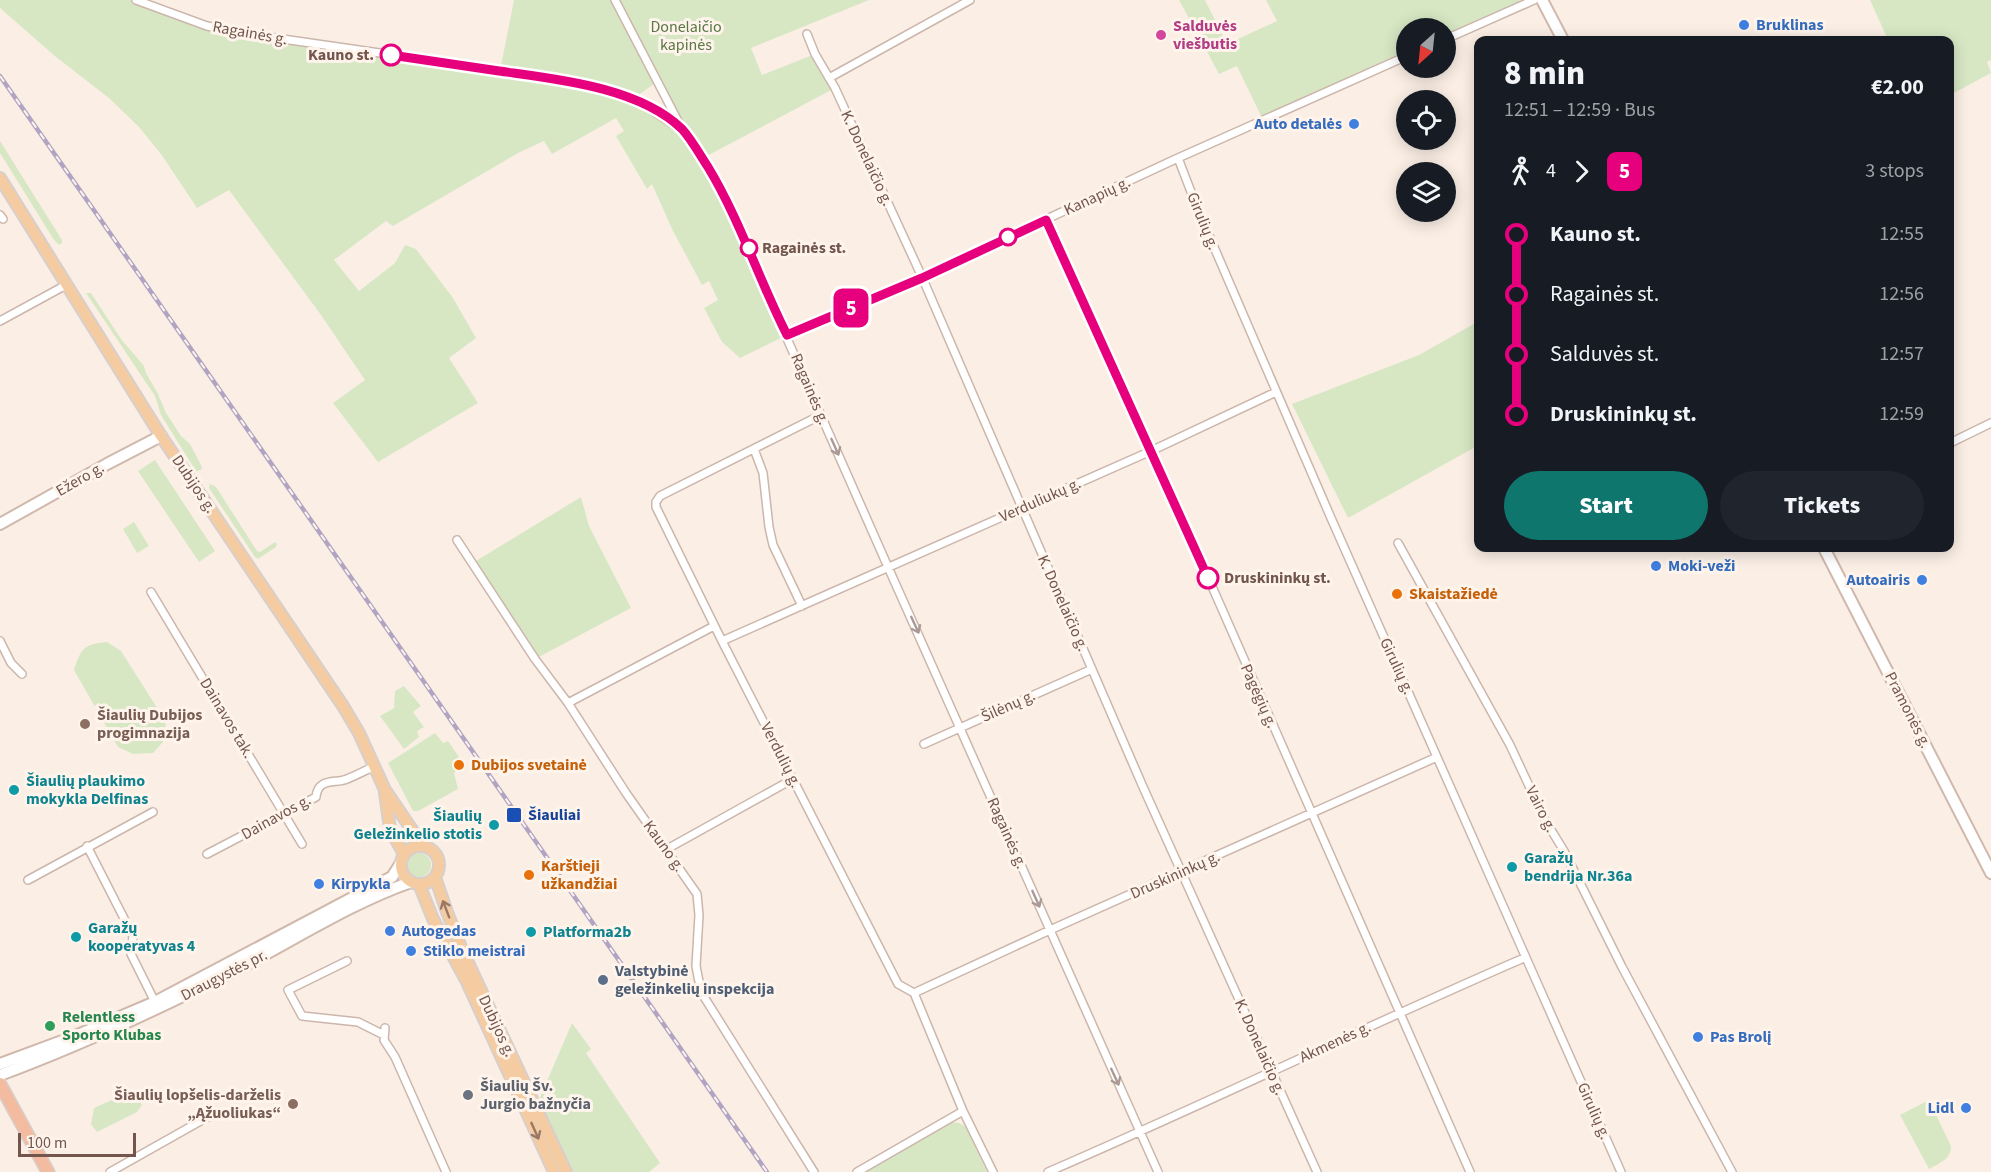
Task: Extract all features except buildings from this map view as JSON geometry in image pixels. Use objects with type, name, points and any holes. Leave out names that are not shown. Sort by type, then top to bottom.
[{"type":"highway","points":[[0,1084],[48,1172]]},
{"type":"main road","points":[[1542,0],[1561,36]]},
{"type":"main road","name":"Dubijos g.","points":[[0,178],[161,436],[333,691],[359,733],[385,790],[423,846]]},
{"type":"main road","name":"Ežero g.","points":[[0,524],[161,436]]},
{"type":"main road","name":"Pramonės g.","points":[[1826,552],[1991,873]]},
{"type":"main road","name":"Dubijos g.","points":[[385,790],[390,829],[402,859]]},
{"type":"main road","points":[[423,846],[431,850],[438,860],[439,869],[428,883],[415,883],[403,874],[402,859],[414,847],[423,846]]},
{"type":"main road","name":"Draugystės pr.","points":[[0,1064],[157,1006],[392,876],[402,859]]},
{"type":"main road","name":"Dubijos g.","points":[[435,877],[468,962],[562,1172]]},
{"type":"main road","name":"Dubijos g.","points":[[415,883],[562,1172]]},
{"type":"main road","name":"Draugystės pr.","points":[[0,1076],[98,1036],[363,901],[415,883]]},
{"type":"street","name":"Ragainės g.","points":[[136,0],[207,26],[560,79],[634,98],[682,130],[720,188],[741,229],[762,282],[888,567],[1158,1172]]},
{"type":"street","points":[[615,0],[682,130]]},
{"type":"street","points":[[829,78],[970,0]]},
{"type":"street","points":[[1456,35],[1534,0]]},
{"type":"street","name":"K. Donelaičio g.","points":[[807,34],[922,278],[1181,872],[1317,1172]]},
{"type":"street","name":"Kanapių g.","points":[[787,335],[922,278],[1178,158],[1396,61]]},
{"type":"street","name":"Girulių g.","points":[[1178,158],[1276,392],[1524,958],[1621,1172]]},
{"type":"street","name":"Pagėgių g.","points":[[1046,220],[1192,541],[1470,1172]]},
{"type":"street","points":[[0,321],[66,285]]},
{"type":"street","name":"Verduliukų g.","points":[[722,641],[1151,451],[1276,392]]},
{"type":"street","name":"Verdulių g.","points":[[821,415],[660,496],[656,507],[714,626],[898,984],[914,993],[963,1111],[993,1172]]},
{"type":"street","points":[[1954,441],[1991,423]]},
{"type":"street","points":[[754,448],[763,473],[773,545],[802,606]]},
{"type":"street","name":"Kauno g.","points":[[457,540],[535,659],[568,703],[633,803],[697,894],[699,915],[696,966],[701,992],[814,1172]]},
{"type":"street","name":"Vairo g.","points":[[1398,543],[1510,745],[1545,820],[1564,851],[1622,967],[1732,1172]]},
{"type":"street","name":"Dainavos tak.","points":[[151,592],[303,844]]},
{"type":"street","points":[[568,703],[714,626]]},
{"type":"street","points":[[0,641],[11,663],[22,674]]},
{"type":"street","name":"Šilėnų g.","points":[[924,744],[1092,669]]},
{"type":"street","name":"Druskininkų g.","points":[[914,993],[1437,758]]},
{"type":"street","name":"Dainavos g.","points":[[207,854],[316,797],[320,787],[329,781],[345,780],[375,766]]},
{"type":"street","points":[[667,849],[793,780]]},
{"type":"street","points":[[28,880],[153,812]]},
{"type":"street","points":[[87,846],[133,936],[131,954],[157,1006]]},
{"type":"street","name":"Akmenės g.","points":[[1048,1172],[1271,1073],[1399,1012],[1524,958]]},
{"type":"street","points":[[347,961],[288,990],[290,995],[302,1017],[358,1022],[385,1031],[384,1040],[395,1057],[446,1172]]},
{"type":"street","points":[[857,1172],[963,1111]]},
{"type":"street","points":[[110,1172],[213,1114]]},
{"type":"green space","name":"Donelaičio kapinės","points":[[0,0],[136,0],[207,26],[500,71],[514,0],[869,0],[751,48],[762,75],[815,54],[835,88],[703,158],[720,188],[787,335],[740,358],[722,342],[704,308],[718,300],[709,281],[702,285],[672,229],[652,184],[647,189],[616,136],[624,131],[616,118],[552,154],[544,141],[520,152],[393,226],[386,221],[334,260],[359,291],[395,263],[405,245],[416,249],[453,298],[476,338],[449,358],[478,403],[378,462],[333,403],[365,380],[321,315],[229,190],[197,208],[161,154],[139,127],[109,98],[56,57],[0,8]],"holes":[[[657,82],[681,129],[634,98]]]},
{"type":"green space","points":[[1179,0],[1205,0],[1227,44],[1277,21],[1266,0],[1525,0],[1526,3],[1456,34],[1456,18],[1396,18],[1396,61],[1263,120],[1237,66],[1219,74]]},
{"type":"green space","points":[[1870,0],[1991,0],[1991,60],[1987,62],[1991,73],[1954,93],[1954,36],[1886,36]]},
{"type":"green space","points":[[0,141],[62,240],[59,245],[0,153]]},
{"type":"green space","points":[[86,293],[91,293],[121,339],[144,366],[166,413],[181,436],[190,444],[202,467],[201,470],[196,471],[161,415],[155,396]]},
{"type":"green space","points":[[1474,324],[1474,448],[1348,518],[1292,404],[1419,355]]},
{"type":"green space","points":[[155,460],[215,551],[199,562],[138,471]]},
{"type":"green space","points":[[210,484],[216,487],[257,551],[260,552],[275,542],[276,547],[258,559],[255,557],[209,488]]},
{"type":"green space","points":[[581,497],[589,526],[631,608],[535,659],[471,564]]},
{"type":"green space","points":[[134,522],[149,546],[137,553],[123,529]]},
{"type":"green space","points":[[107,642],[121,651],[166,722],[163,742],[153,753],[133,754],[118,747],[74,670],[84,648]]},
{"type":"green space","points":[[404,686],[421,706],[413,712],[424,727],[417,731],[419,737],[404,749],[380,716],[394,708],[395,691]]},
{"type":"green space","points":[[435,733],[443,743],[448,741],[459,757],[452,761],[458,769],[454,773],[458,789],[418,811],[413,811],[388,763]]},
{"type":"green space","points":[[419,853],[424,854],[430,860],[430,870],[424,876],[419,877],[414,876],[408,870],[407,865],[408,860],[414,854]]},
{"type":"green space","points":[[572,1023],[591,1049],[586,1053],[660,1163],[649,1172],[572,1172],[538,1102]]},
{"type":"green space","points":[[123,1095],[138,1099],[142,1105],[137,1112],[97,1132],[91,1124],[94,1108]]},
{"type":"green space","points":[[1929,1100],[1951,1150],[1941,1163],[1929,1169],[1900,1115]]},
{"type":"green space","points":[[951,1122],[966,1127],[987,1172],[862,1172]]},
{"type":"railway","points":[[0,76],[767,1172]]},
{"type":"bus line","name":"5","points":[[391,55],[560,79],[634,98],[660,113],[682,130],[720,188],[741,229],[762,282],[787,335],[922,278],[1046,220],[1208,578]]},
{"type":"place","name":"Bruklinas","points":[[1744,25]]},
{"type":"place","name":"Salduvės viešbutis","points":[[1161,35]]},
{"type":"place","name":"Kauno st.","points":[[391,55]]},
{"type":"place","name":"Auto detalės","points":[[1354,124]]},
{"type":"place","name":"Ragainės st.","points":[[749,248]]},
{"type":"place","name":"Moki-veži","points":[[1656,566]]},
{"type":"place","name":"Druskininkų st.","points":[[1208,578]]},
{"type":"place","name":"Autoairis","points":[[1922,580]]},
{"type":"place","name":"Skaistažiedė","points":[[1397,594]]},
{"type":"place","name":"Šiaulių Dubijos progimnazija","points":[[85,724]]},
{"type":"place","name":"Dubijos svetainė","points":[[459,765]]},
{"type":"place","name":"Šiaulių plaukimo mokykla Delfinas","points":[[14,790]]},
{"type":"place","name":"Šiauliai","points":[[514,815]]},
{"type":"place","name":"Šiaulių Geležinkelio stotis","points":[[494,825]]},
{"type":"place","name":"Garažų bendrija Nr.36a","points":[[1512,867]]},
{"type":"place","name":"Karštieji užkandžiai","points":[[529,875]]},
{"type":"place","name":"Kirpykla","points":[[319,884]]},
{"type":"place","name":"Autogedas","points":[[390,931]]},
{"type":"place","name":"Platforma2b","points":[[531,932]]},
{"type":"place","name":"Garažų kooperatyvas 4","points":[[76,937]]},
{"type":"place","name":"Stiklo meistrai","points":[[411,951]]},
{"type":"place","name":"Valstybinė geležinkelių inspekcija","points":[[603,980]]},
{"type":"place","name":"Relentless Sporto Klubas","points":[[50,1026]]},
{"type":"place","name":"Pas Brolį","points":[[1698,1037]]},
{"type":"place","name":"Šiaulių Šv. Jurgio bažnyčia","points":[[468,1095]]},
{"type":"place","name":"Šiaulių lopšelis-darželis „Ąžuoliukas“","points":[[293,1104]]},
{"type":"place","name":"Lidl","points":[[1966,1108]]}]
